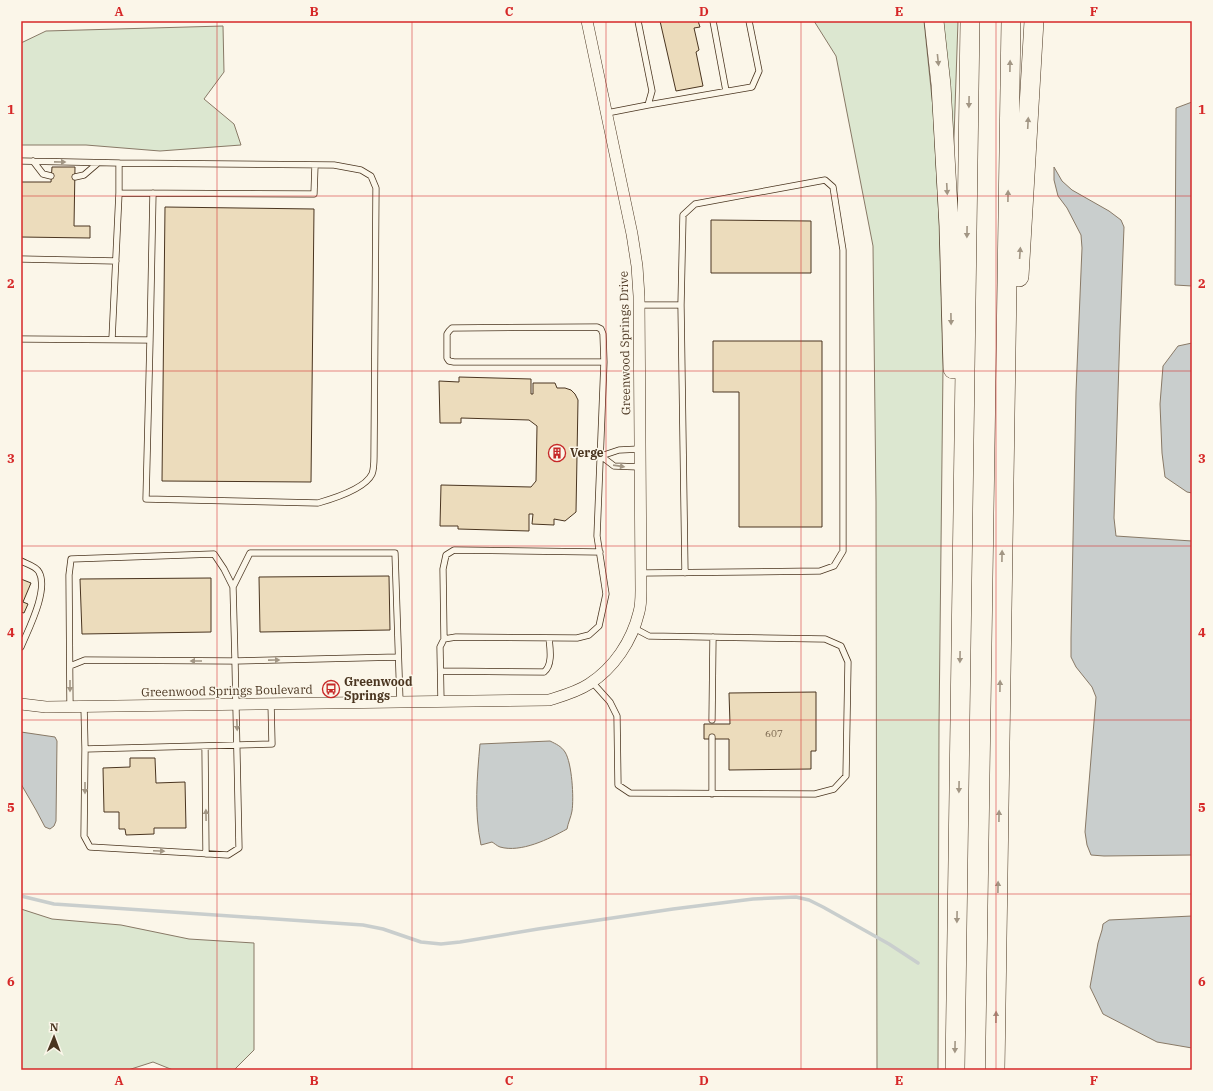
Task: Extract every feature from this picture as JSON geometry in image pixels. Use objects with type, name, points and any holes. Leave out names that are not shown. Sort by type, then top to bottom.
[{"type":"highway","points":[[934,21],[941,86],[949,226],[961,618]]},
{"type":"highway","points":[[955,1070],[970,21]]},
{"type":"highway","points":[[995,1070],[1002,529],[1011,21]]},
{"type":"highway","points":[[1002,529],[1034,21]]},
{"type":"street","name":"Greenwood Springs Drive","points":[[587,21],[608,113],[632,234],[637,266],[639,305],[640,611],[625,647],[615,663]]},
{"type":"street","name":"Greenwood Springs Boulevard","points":[[21,704],[46,707],[549,700],[588,685],[615,663]]},
{"type":"lane","points":[[638,21],[652,91],[648,105]]},
{"type":"lane","points":[[713,21],[726,91]]},
{"type":"lane","points":[[608,113],[752,87],[759,71],[749,21]]},
{"type":"lane","points":[[21,161],[334,165],[361,170],[371,176],[376,188],[374,456],[372,474],[365,483],[342,496],[318,503],[146,500],[153,193]]},
{"type":"lane","points":[[33,161],[43,174],[51,176]]},
{"type":"lane","points":[[74,177],[84,175],[98,163]]},
{"type":"lane","points":[[112,339],[119,163]]},
{"type":"lane","points":[[119,193],[314,194],[315,165]]},
{"type":"lane","points":[[641,573],[685,573],[820,571],[834,566],[843,551],[843,250],[833,187],[825,180],[695,204],[683,215],[681,305],[685,573]]},
{"type":"lane","points":[[21,259],[116,261]]},
{"type":"lane","points":[[639,305],[681,305]]},
{"type":"lane","points":[[444,639],[456,636],[577,638],[589,635],[599,626],[606,594],[597,536],[604,362],[603,334],[601,329],[597,327],[452,328],[447,334],[447,358],[449,361],[454,362],[604,362]]},
{"type":"lane","points":[[21,339],[150,340]]},
{"type":"lane","points":[[601,456],[619,450],[640,450]]},
{"type":"lane","points":[[601,456],[614,466],[640,467]]},
{"type":"lane","points":[[441,701],[440,647],[444,639],[443,569],[446,555],[454,550],[600,552]]},
{"type":"lane","points":[[233,587],[250,553],[395,553],[400,702]]},
{"type":"lane","points":[[70,706],[69,575],[71,559],[214,554],[224,568],[233,587],[239,848],[228,855],[90,847],[84,836],[84,706]]},
{"type":"lane","points":[[21,561],[35,567],[41,578],[40,602],[21,647]]},
{"type":"lane","points":[[592,682],[610,702],[617,716],[618,785],[630,793],[815,794],[834,788],[846,776],[848,662],[841,646],[824,639],[649,636],[634,628]]},
{"type":"lane","points":[[712,720],[713,637]]},
{"type":"lane","points":[[441,671],[544,672],[550,662],[550,638]]},
{"type":"lane","points":[[70,666],[85,660],[235,661],[398,657]]},
{"type":"lane","points":[[85,749],[205,747],[272,744],[271,703]]},
{"type":"lane","points":[[712,737],[712,794]]},
{"type":"lane","points":[[205,747],[206,854]]},
{"type":"green space","points":[[814,21],[924,21],[933,108],[939,219],[943,367],[939,726],[938,1070],[877,1070],[876,502],[873,246],[836,56]]},
{"type":"green space","points":[[942,21],[958,21],[953,166]]},
{"type":"green space","points":[[223,26],[224,72],[204,99],[234,124],[241,145],[160,151],[86,145],[21,145],[21,43],[46,31]]},
{"type":"green space","points":[[21,909],[52,919],[121,925],[189,939],[254,943],[254,1050],[234,1070],[173,1070],[153,1062],[128,1070],[21,1070]]},
{"type":"shaded area","points":[[1192,102],[1192,286],[1175,285],[1176,108]]},
{"type":"shaded area","points":[[1054,167],[1062,181],[1072,190],[1109,211],[1121,220],[1124,227],[1114,518],[1116,536],[1192,541],[1192,855],[1091,855],[1087,845],[1085,832],[1096,697],[1092,687],[1076,667],[1071,657],[1076,392],[1082,248],[1081,235],[1067,208],[1058,196],[1054,180]]},
{"type":"shaded area","points":[[1192,343],[1192,493],[1187,492],[1165,477],[1162,453],[1160,404],[1163,366],[1178,346]]},
{"type":"shaded area","points":[[21,732],[55,737],[57,741],[56,821],[54,826],[50,829],[45,827],[21,784]]},
{"type":"shaded area","points":[[550,741],[558,745],[565,752],[569,764],[573,790],[573,805],[567,829],[543,841],[526,847],[500,847],[492,842],[481,845],[477,820],[477,782],[480,744]]},
{"type":"shaded area","points":[[1192,916],[1192,1048],[1157,1042],[1103,1014],[1090,987],[1103,924],[1109,920]]},
{"type":"building","points":[[660,21],[698,21],[700,27],[694,28],[699,50],[696,52],[703,86],[676,91]]},
{"type":"building","points":[[52,167],[75,167],[74,226],[90,226],[90,238],[21,237],[21,182],[51,182]]},
{"type":"building","points":[[165,207],[314,209],[311,482],[162,481]]},
{"type":"building","points":[[711,220],[811,221],[811,273],[711,273]]},
{"type":"building","points":[[713,341],[822,341],[822,527],[739,527],[739,392],[713,392]]},
{"type":"building","name":"Verge","points":[[459,377],[531,379],[531,394],[533,394],[533,383],[555,383],[557,388],[571,390],[575,394],[578,400],[576,512],[565,521],[554,519],[554,525],[532,524],[533,514],[529,514],[529,531],[458,529],[458,526],[440,526],[441,485],[531,487],[536,481],[537,426],[529,420],[461,418],[461,423],[440,423],[439,381],[459,382]]},
{"type":"building","points":[[389,576],[390,630],[260,632],[259,577]]},
{"type":"building","points":[[211,578],[211,632],[82,634],[80,579]]},
{"type":"building","points":[[21,579],[31,583],[23,602],[28,604],[24,613],[21,612]]},
{"type":"building","points":[[816,692],[816,751],[811,751],[811,769],[729,770],[729,739],[704,739],[704,724],[730,724],[729,693]]},
{"type":"building","points":[[130,758],[155,758],[156,783],[185,782],[186,828],[154,828],[154,834],[126,835],[125,829],[119,829],[119,812],[104,812],[103,768],[130,767]]},
{"type":"waterway","points":[[21,896],[54,904],[363,925],[383,929],[421,942],[441,944],[673,909],[753,899],[796,897],[809,900],[823,907],[889,944],[918,963]]},
{"type":"place","name":"Verge","points":[[557,453]]},
{"type":"place","name":"Greenwood Springs","points":[[331,689]]}]
